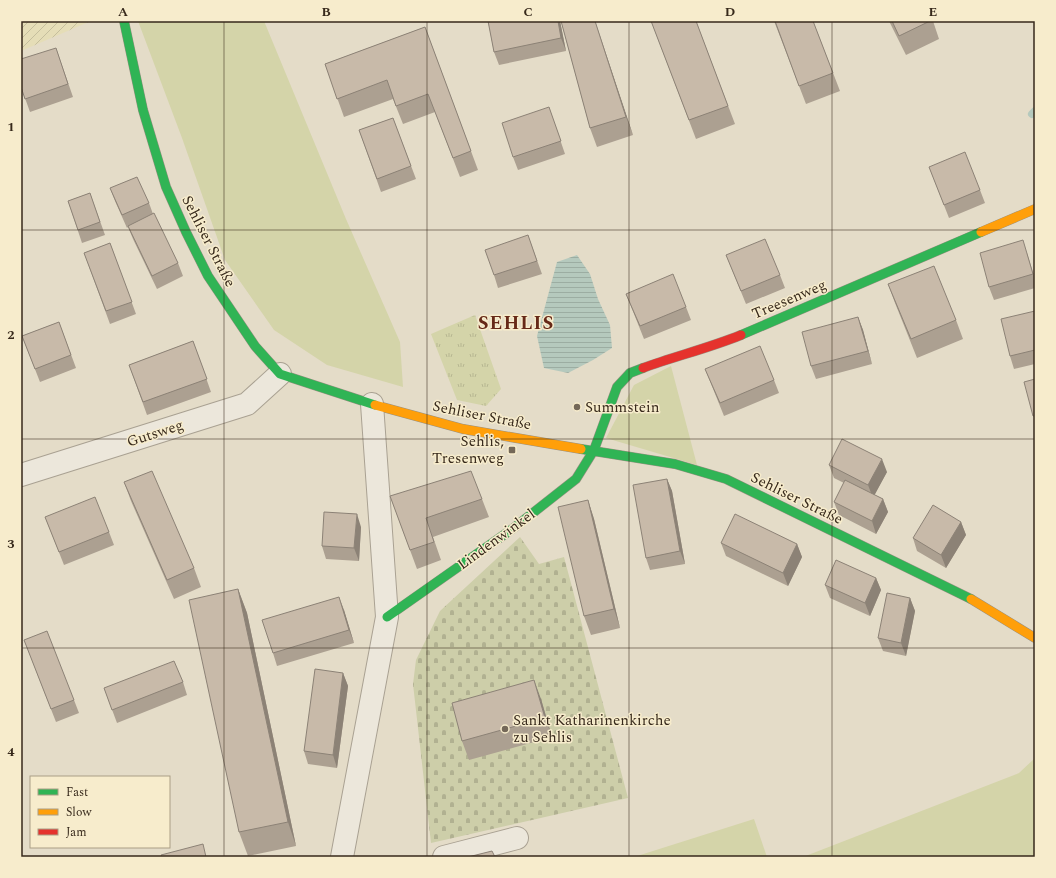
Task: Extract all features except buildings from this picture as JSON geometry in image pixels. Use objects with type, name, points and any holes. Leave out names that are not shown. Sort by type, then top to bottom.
[{"type":"street","name":"Sehliser Straße","points":[[124,21],[143,110],[166,187],[208,276],[255,346],[280,374],[372,404],[463,429],[675,464],[726,478],[964,595],[1035,638]]},
{"type":"street","name":"Treesenweg","points":[[594,450],[617,387],[630,373],[677,356],[721,343],[1035,209]]},
{"type":"street","name":"Gutsweg","points":[[21,475],[247,404],[280,374]]},
{"type":"street","points":[[342,857],[387,617],[372,404]]},
{"type":"street","name":"Lindenwinkel","points":[[387,617],[515,527],[576,478],[594,450]]},
{"type":"street","points":[[444,857],[517,838]]},
{"type":"shaded area","points":[[21,21],[91,21],[21,51]]},
{"type":"shaded area","points":[[577,255],[590,274],[598,299],[610,325],[612,348],[568,373],[544,368],[537,336],[557,262]]},
{"type":"green space","points":[[138,21],[264,21],[346,219],[400,342],[403,387],[327,365],[274,330],[225,260],[182,138]]},
{"type":"green space","points":[[475,315],[501,389],[486,406],[457,400],[431,334]]},
{"type":"green space","points":[[671,366],[697,465],[606,438],[634,385]]},
{"type":"green space","points":[[520,537],[539,564],[564,557],[628,798],[431,843],[413,684],[416,660],[440,611]]},
{"type":"green space","points":[[1035,758],[1035,857],[803,857],[1019,773]]},
{"type":"green space","points":[[754,819],[767,857],[634,857]]},
{"type":"waterway","points":[[1032,114],[1035,111]]},
{"type":"traffic: fast","points":[[124,21],[143,110],[166,187],[208,276],[255,346],[280,374],[375,405]]},
{"type":"traffic: fast","points":[[741,335],[981,232]]},
{"type":"traffic: fast","points":[[387,617],[515,527],[576,479],[594,450],[617,387],[630,373],[643,368]]},
{"type":"traffic: fast","points":[[581,449],[675,464],[726,479],[971,599]]},
{"type":"traffic: slow","points":[[981,232],[1035,209]]},
{"type":"traffic: slow","points":[[375,405],[463,429],[581,449]]},
{"type":"traffic: slow","points":[[971,599],[1035,638]]},
{"type":"traffic: jam","points":[[643,368],[741,335]]},
{"type":"place","name":"Summstein","points":[[577,407]]},
{"type":"place","name":"Sehlis, Tresenweg","points":[[512,450]]},
{"type":"place","name":"Sankt Katharinenkirche zu Sehlis","points":[[505,729]]},
{"type":"district","name":"SEHLIS","points":[[516,322]]}]
